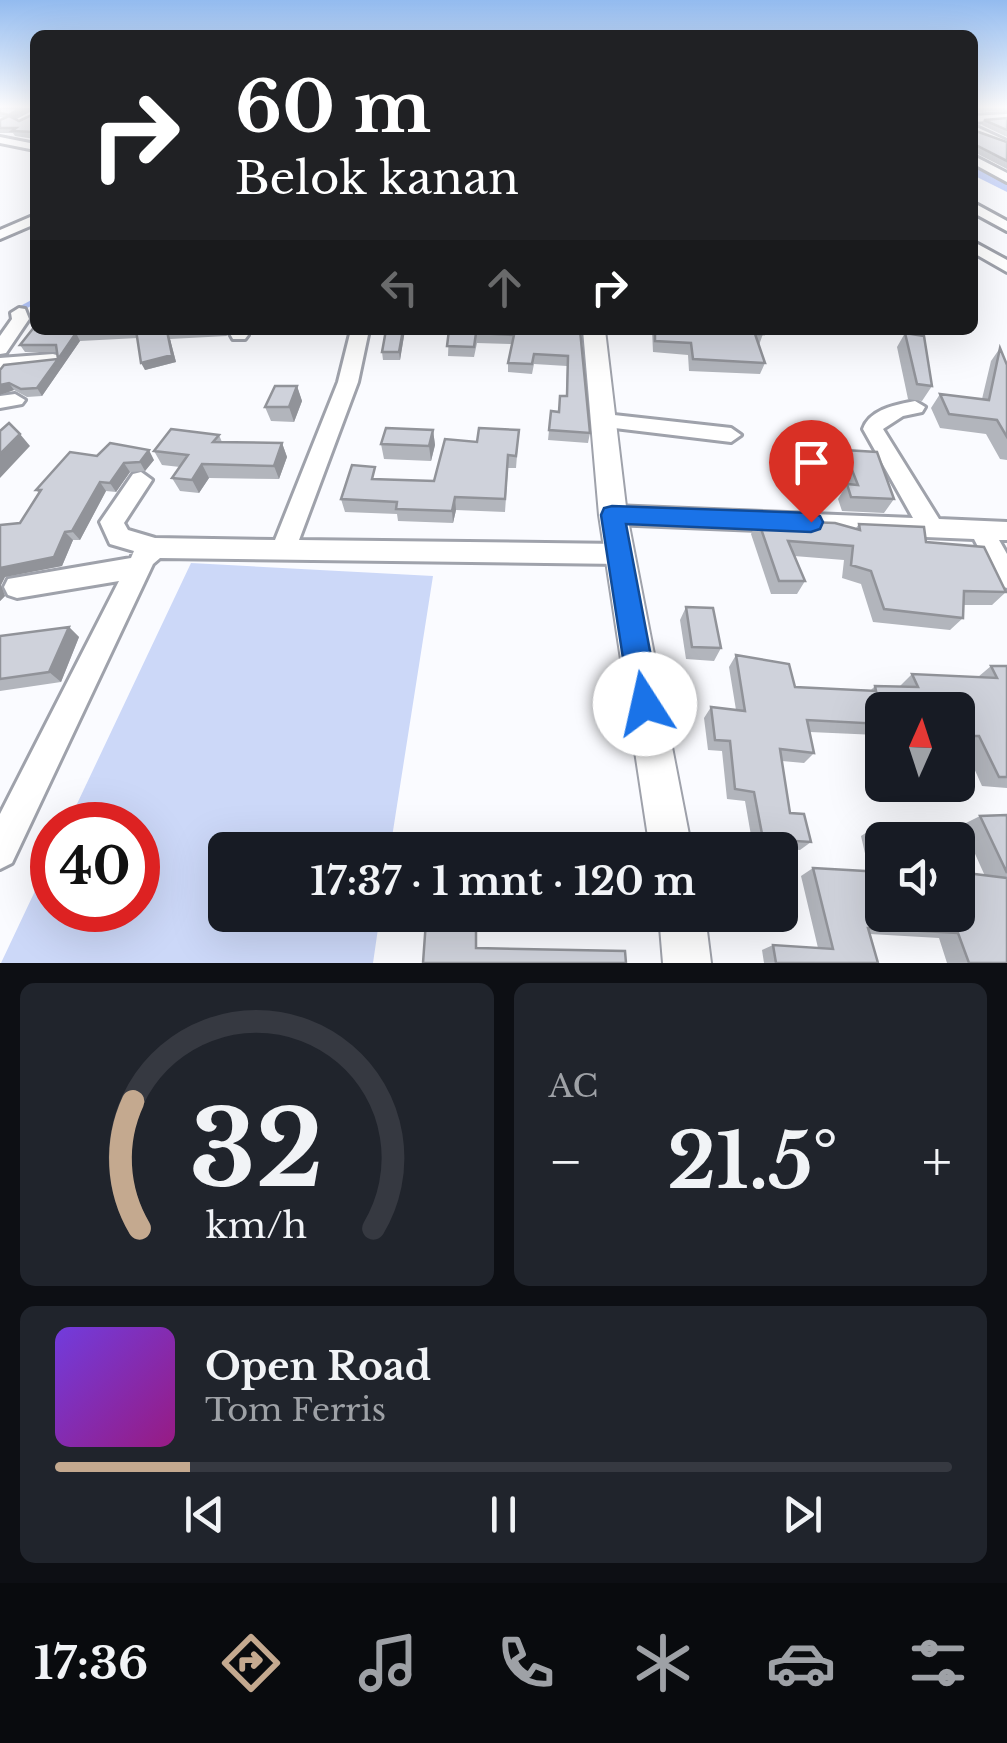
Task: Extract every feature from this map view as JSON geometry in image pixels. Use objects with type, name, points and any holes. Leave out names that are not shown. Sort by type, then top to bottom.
[{"type":"street","points":[[978,161],[1007,178]]},
{"type":"street","points":[[978,205],[1007,203]]},
{"type":"street","points":[[978,210],[1007,230]]},
{"type":"street","points":[[0,236],[30,221]]},
{"type":"street","points":[[978,236],[1007,230]]},
{"type":"street","points":[[978,249],[1007,267]]},
{"type":"street","points":[[0,349],[14,321]]},
{"type":"street","points":[[284,548],[348,382],[359,335]]},
{"type":"street","points":[[595,335],[612,515],[668,832]]},
{"type":"street","points":[[0,364],[53,360]]},
{"type":"street","points":[[915,407],[896,411],[873,428],[931,527]]},
{"type":"street","points":[[605,421],[731,435]]},
{"type":"street","points":[[141,480],[112,522],[119,538],[147,558]]},
{"type":"street","points":[[612,515],[994,530],[1007,577]]},
{"type":"street","points":[[17,587],[147,558],[284,548],[621,554]]},
{"type":"street","points":[[0,851],[147,558]]},
{"type":"street","points":[[684,932],[687,963]]},
{"type":"shaded area","points":[[191,563],[433,576],[393,832],[208,832],[208,932],[378,932],[373,963],[1,963],[30,902],[30,932],[160,932],[160,802],[78,802]]},
{"type":"building","points":[[991,153],[1007,153],[1007,161]]},
{"type":"building","points":[[30,332],[75,335],[58,359],[56,345],[20,345]]},
{"type":"building","points":[[137,335],[168,335],[172,355],[141,363]]},
{"type":"building","points":[[385,335],[402,335],[399,352],[382,352]]},
{"type":"building","points":[[448,335],[476,335],[474,347],[447,346]]},
{"type":"building","points":[[514,335],[580,335],[590,433],[549,430],[551,411],[559,412],[560,396],[567,396],[568,356],[534,354],[532,364],[508,363]]},
{"type":"building","points":[[655,335],[755,335],[765,363],[693,359],[691,343],[655,341]]},
{"type":"building","points":[[905,335],[924,336],[932,386],[917,384]]},
{"type":"building","points":[[1000,348],[1007,365],[1007,437],[997,420],[949,414],[940,394],[989,400]]},
{"type":"building","points":[[58,359],[37,388],[0,385],[4,365]]},
{"type":"building","points":[[275,386],[297,386],[289,407],[265,407]]},
{"type":"building","points":[[9,423],[20,434],[0,454],[0,431]]},
{"type":"building","points":[[386,428],[433,430],[429,446],[381,444]]},
{"type":"building","points":[[479,428],[519,430],[516,456],[508,455],[505,499],[455,497],[452,511],[396,509],[397,502],[341,499],[352,465],[375,467],[372,479],[434,481],[445,439],[477,442]]},
{"type":"building","points":[[171,429],[219,435],[213,442],[282,443],[274,466],[202,464],[192,480],[172,478],[188,455],[154,451]]},
{"type":"building","points":[[110,443],[149,450],[140,462],[124,463],[110,483],[100,482],[72,531],[65,532],[54,557],[0,568],[0,525],[20,523],[41,490],[36,490],[70,452],[97,456]]},
{"type":"building","points":[[844,450],[877,452],[894,499],[851,497],[847,484],[858,485]]},
{"type":"building","points":[[758,520],[835,523],[860,530],[859,524],[924,527],[926,542],[984,547],[1006,592],[964,591],[963,618],[884,609],[871,571],[851,565],[853,546],[788,541],[805,581],[779,581]]},
{"type":"building","points":[[686,607],[713,608],[721,648],[692,647]]},
{"type":"building","points":[[69,627],[49,672],[0,679],[0,636]]},
{"type":"building","points":[[736,655],[789,664],[795,687],[876,691],[875,686],[918,687],[912,674],[997,678],[991,666],[1007,666],[1007,777],[999,777],[979,736],[975,736],[975,692],[865,692],[865,723],[807,720],[814,753],[780,749],[790,813],[804,814],[811,842],[798,841],[798,832],[762,832],[754,792],[735,789],[730,741],[715,740],[711,707],[745,711]]},
{"type":"building","points":[[1007,815],[1007,873],[980,816]]},
{"type":"building","points":[[813,868],[865,871],[865,932],[869,932],[878,963],[776,963],[773,945],[833,949]]},
{"type":"building","points":[[975,874],[1007,878],[1007,963],[969,963],[958,933],[940,932],[975,932]]},
{"type":"building","points":[[425,932],[476,932],[476,948],[625,951],[626,963],[423,963]]},
{"type":"waterway","points":[[978,156],[1007,173]]},
{"type":"waterway","points":[[982,172],[1007,186]]},
{"type":"waterway","points":[[20,309],[30,304]]},
{"type":"route","points":[[645,704],[612,515],[811,522]]}]
